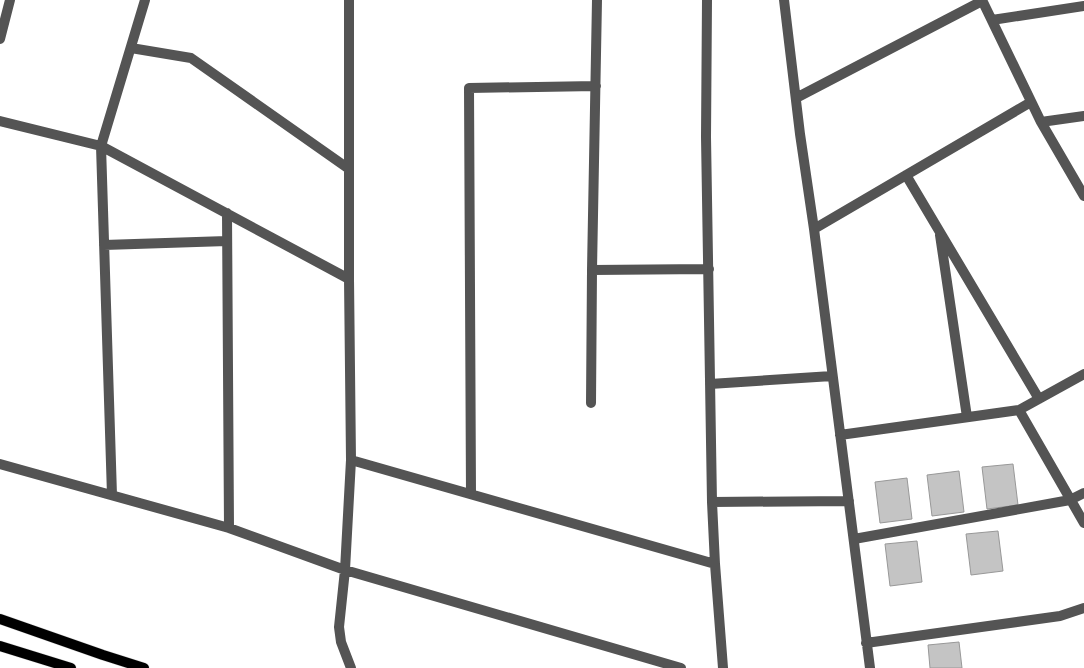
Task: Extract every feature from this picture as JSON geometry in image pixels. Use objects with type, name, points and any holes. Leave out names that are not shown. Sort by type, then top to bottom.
[{"type":"main road","points":[[0,619],[144,668]]},
{"type":"main road","points":[[0,646],[71,668]]},
{"type":"street","points":[[0,39],[10,0]]},
{"type":"street","points":[[112,495],[101,146],[145,0]]},
{"type":"street","points":[[349,0],[350,460],[345,570],[339,627],[341,642],[351,668]]},
{"type":"street","points":[[592,403],[592,270],[597,0]]},
{"type":"street","points":[[707,0],[706,137],[712,502],[723,668]]},
{"type":"street","points":[[784,0],[870,668]]},
{"type":"street","points":[[796,98],[982,1],[1041,122],[1084,196]]},
{"type":"street","points":[[992,20],[1084,6]]},
{"type":"street","points":[[131,48],[191,58],[349,169]]},
{"type":"street","points":[[471,494],[469,88],[596,86]]},
{"type":"street","points":[[814,229],[1031,102]]},
{"type":"street","points":[[1041,122],[1084,116]]},
{"type":"street","points":[[0,121],[101,146],[349,279]]},
{"type":"street","points":[[906,175],[1039,399]]},
{"type":"street","points":[[227,213],[229,528]]},
{"type":"street","points":[[940,231],[967,417]]},
{"type":"street","points":[[104,245],[227,241]]},
{"type":"street","points":[[592,270],[709,269]]},
{"type":"street","points":[[840,435],[1019,410],[1084,374]]},
{"type":"street","points":[[710,384],[832,376]]},
{"type":"street","points":[[1019,410],[1084,522]]},
{"type":"street","points":[[350,460],[715,564]]},
{"type":"street","points":[[0,464],[229,528],[345,570],[681,668]]},
{"type":"street","points":[[854,539],[1070,500],[1084,493]]},
{"type":"street","points":[[712,502],[849,501]]},
{"type":"street","points":[[866,643],[1060,616],[1084,608]]},
{"type":"building","points":[[1013,464],[1018,505],[987,509],[982,467]]},
{"type":"building","points":[[959,471],[964,512],[932,516],[927,475]]},
{"type":"building","points":[[907,478],[912,519],[880,523],[875,482]]},
{"type":"building","points":[[998,531],[1003,571],[971,575],[966,534]]},
{"type":"building","points":[[917,541],[922,582],[890,586],[885,544]]},
{"type":"building","points":[[959,642],[962,668],[930,668],[928,645]]}]
